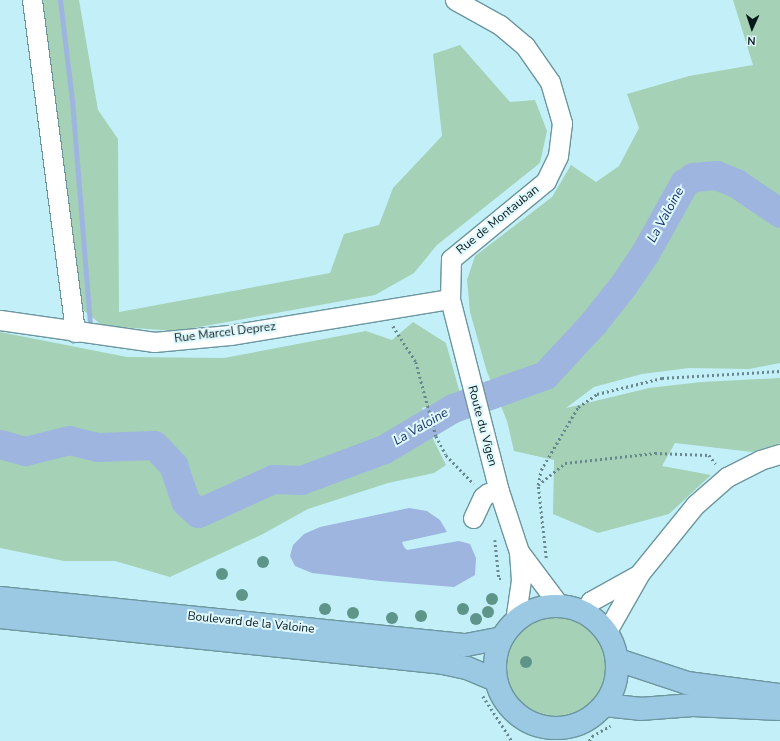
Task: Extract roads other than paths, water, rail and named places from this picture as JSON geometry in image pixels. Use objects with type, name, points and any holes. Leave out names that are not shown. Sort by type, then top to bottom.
[{"type":"main road","name":"Boulevard de la Valoine","points":[[0,598],[466,645],[501,638]]},
{"type":"main road","points":[[559,604],[584,611],[607,631],[618,660],[616,684],[604,706],[577,732],[540,727],[527,731],[503,700],[488,686],[494,658],[501,638],[515,620],[539,607],[559,604]]},
{"type":"main road","name":"Boulevard de la Valoine","points":[[0,617],[443,663],[467,668],[488,686]]},
{"type":"main road","points":[[618,660],[687,683],[780,695]]},
{"type":"main road","points":[[604,706],[640,709],[693,705],[780,709]]},
{"type":"street","points":[[32,0],[75,332]]},
{"type":"street","name":"Rue de Montauban","points":[[450,299],[451,259],[546,181],[558,156],[562,123],[550,82],[526,46],[500,25],[455,0]]},
{"type":"street","name":"Rue Marcel Deprez","points":[[0,320],[75,332],[154,342],[230,335],[381,309],[450,299]]},
{"type":"street","name":"Route du Vigen","points":[[450,299],[499,491],[519,552],[521,580],[515,620]]},
{"type":"street","points":[[607,631],[640,573],[695,505],[727,477],[760,460],[780,454]]},
{"type":"street","points":[[473,518],[483,497],[488,493],[499,491]]},
{"type":"street","name":"Route du Vigen","points":[[519,552],[559,604]]},
{"type":"street","points":[[584,611],[591,601],[640,573]]},
{"type":"water","points":[[409,508],[427,511],[440,520],[447,532],[402,542],[404,547],[407,550],[459,541],[470,544],[476,558],[475,575],[454,587],[380,581],[312,573],[295,566],[290,556],[293,545],[304,534],[320,527]]},
{"type":"waterway","points":[[60,0],[72,100],[90,324]]},
{"type":"waterway","name":"La Valoine","points":[[0,444],[25,451],[69,440],[97,447],[154,445],[173,465],[186,502],[198,513],[273,479],[301,480],[384,449],[453,408],[545,375],[594,322],[624,284],[645,253],[684,183],[693,177],[716,175],[736,183],[780,213]]}]
